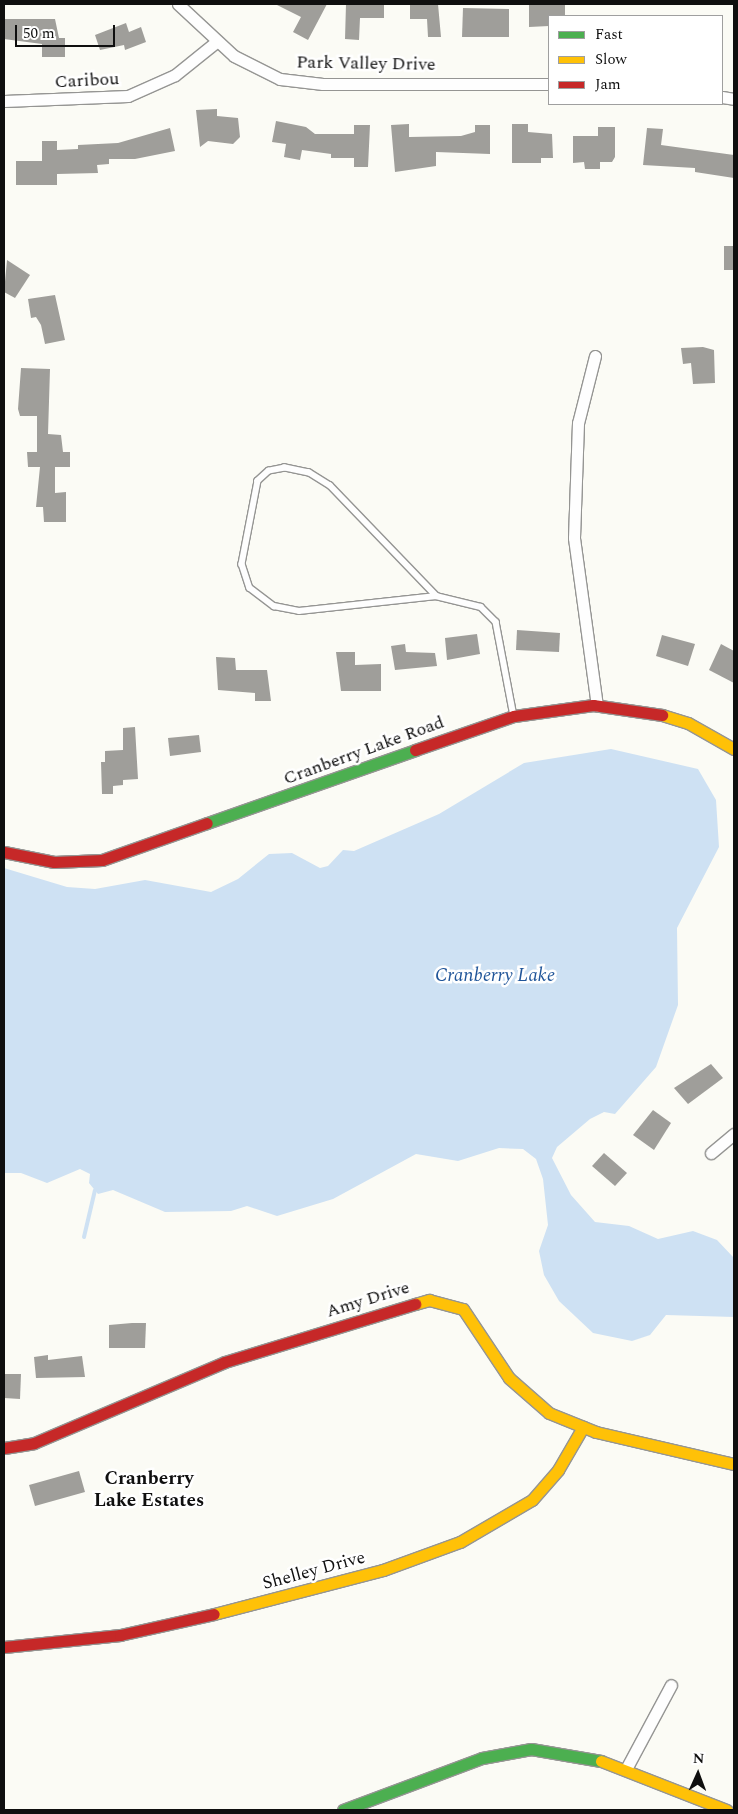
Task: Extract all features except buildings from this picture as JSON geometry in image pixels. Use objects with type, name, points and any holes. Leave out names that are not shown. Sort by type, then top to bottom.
[{"type":"street","name":"Park Valley Drive","points":[[178,4],[216,42],[252,67],[300,83],[548,84]]},
{"type":"street","name":"Caribou","points":[[4,100],[128,96],[175,75],[216,42]]},
{"type":"street","points":[[595,356],[577,432],[574,538],[597,705]]},
{"type":"street","name":"Cranberry Lake Road","points":[[4,852],[79,863],[130,852],[514,716],[597,705],[646,710],[688,723],[734,749]]},
{"type":"street","points":[[711,1153],[734,1134]]},
{"type":"street","name":"Amy Drive","points":[[4,1448],[34,1443],[225,1362],[429,1300],[463,1309],[509,1378],[529,1399],[582,1427],[734,1464]]},
{"type":"street","name":"Shelley Drive","points":[[4,1647],[120,1635],[242,1608],[383,1570],[460,1542],[532,1500],[558,1470],[582,1427]]},
{"type":"street","points":[[626,1770],[671,1685]]},
{"type":"street","points":[[343,1810],[505,1752],[556,1750],[626,1770],[691,1800],[727,1810]]},
{"type":"lane","points":[[436,596],[330,486],[309,473],[285,468],[269,471],[258,481],[242,564],[250,588],[274,606],[298,611],[436,596],[480,607],[496,622],[514,716]]},
{"type":"water","name":"Cranberry Lake","points":[[611,749],[698,769],[716,800],[719,847],[677,928],[678,1005],[656,1067],[615,1114],[604,1112],[590,1119],[557,1147],[552,1158],[571,1195],[595,1222],[629,1226],[658,1239],[693,1231],[717,1240],[734,1258],[734,1317],[666,1315],[650,1335],[632,1341],[593,1333],[559,1301],[544,1275],[539,1251],[548,1225],[543,1179],[536,1159],[523,1149],[499,1148],[458,1161],[416,1154],[333,1199],[277,1216],[247,1206],[231,1211],[165,1212],[113,1190],[98,1194],[89,1183],[90,1174],[80,1169],[47,1183],[21,1173],[4,1173],[4,868],[67,887],[95,889],[145,880],[211,892],[238,879],[269,854],[292,853],[320,868],[328,866],[343,850],[354,851],[439,814],[524,763]]},
{"type":"waterway","points":[[84,1237],[95,1190]]},
{"type":"traffic: fast","points":[[207,823],[415,750]]},
{"type":"traffic: fast","points":[[343,1810],[482,1758],[531,1749],[601,1761]]},
{"type":"traffic: slow","points":[[662,715],[688,723],[734,749]]},
{"type":"traffic: slow","points":[[415,1304],[429,1300],[463,1309],[509,1378],[549,1413],[596,1432],[734,1464]]},
{"type":"traffic: slow","points":[[214,1614],[383,1570],[460,1542],[532,1500],[558,1470],[583,1427]]},
{"type":"traffic: slow","points":[[601,1761],[727,1810]]},
{"type":"traffic: jam","points":[[415,750],[514,716],[593,705],[662,715]]},
{"type":"traffic: jam","points":[[4,852],[54,862],[102,860],[207,823]]},
{"type":"traffic: jam","points":[[4,1448],[34,1443],[225,1362],[415,1304]]},
{"type":"traffic: jam","points":[[4,1647],[120,1635],[214,1614]]},
{"type":"district","name":"Cranberry Lake Estates","points":[[149,1490]]}]
